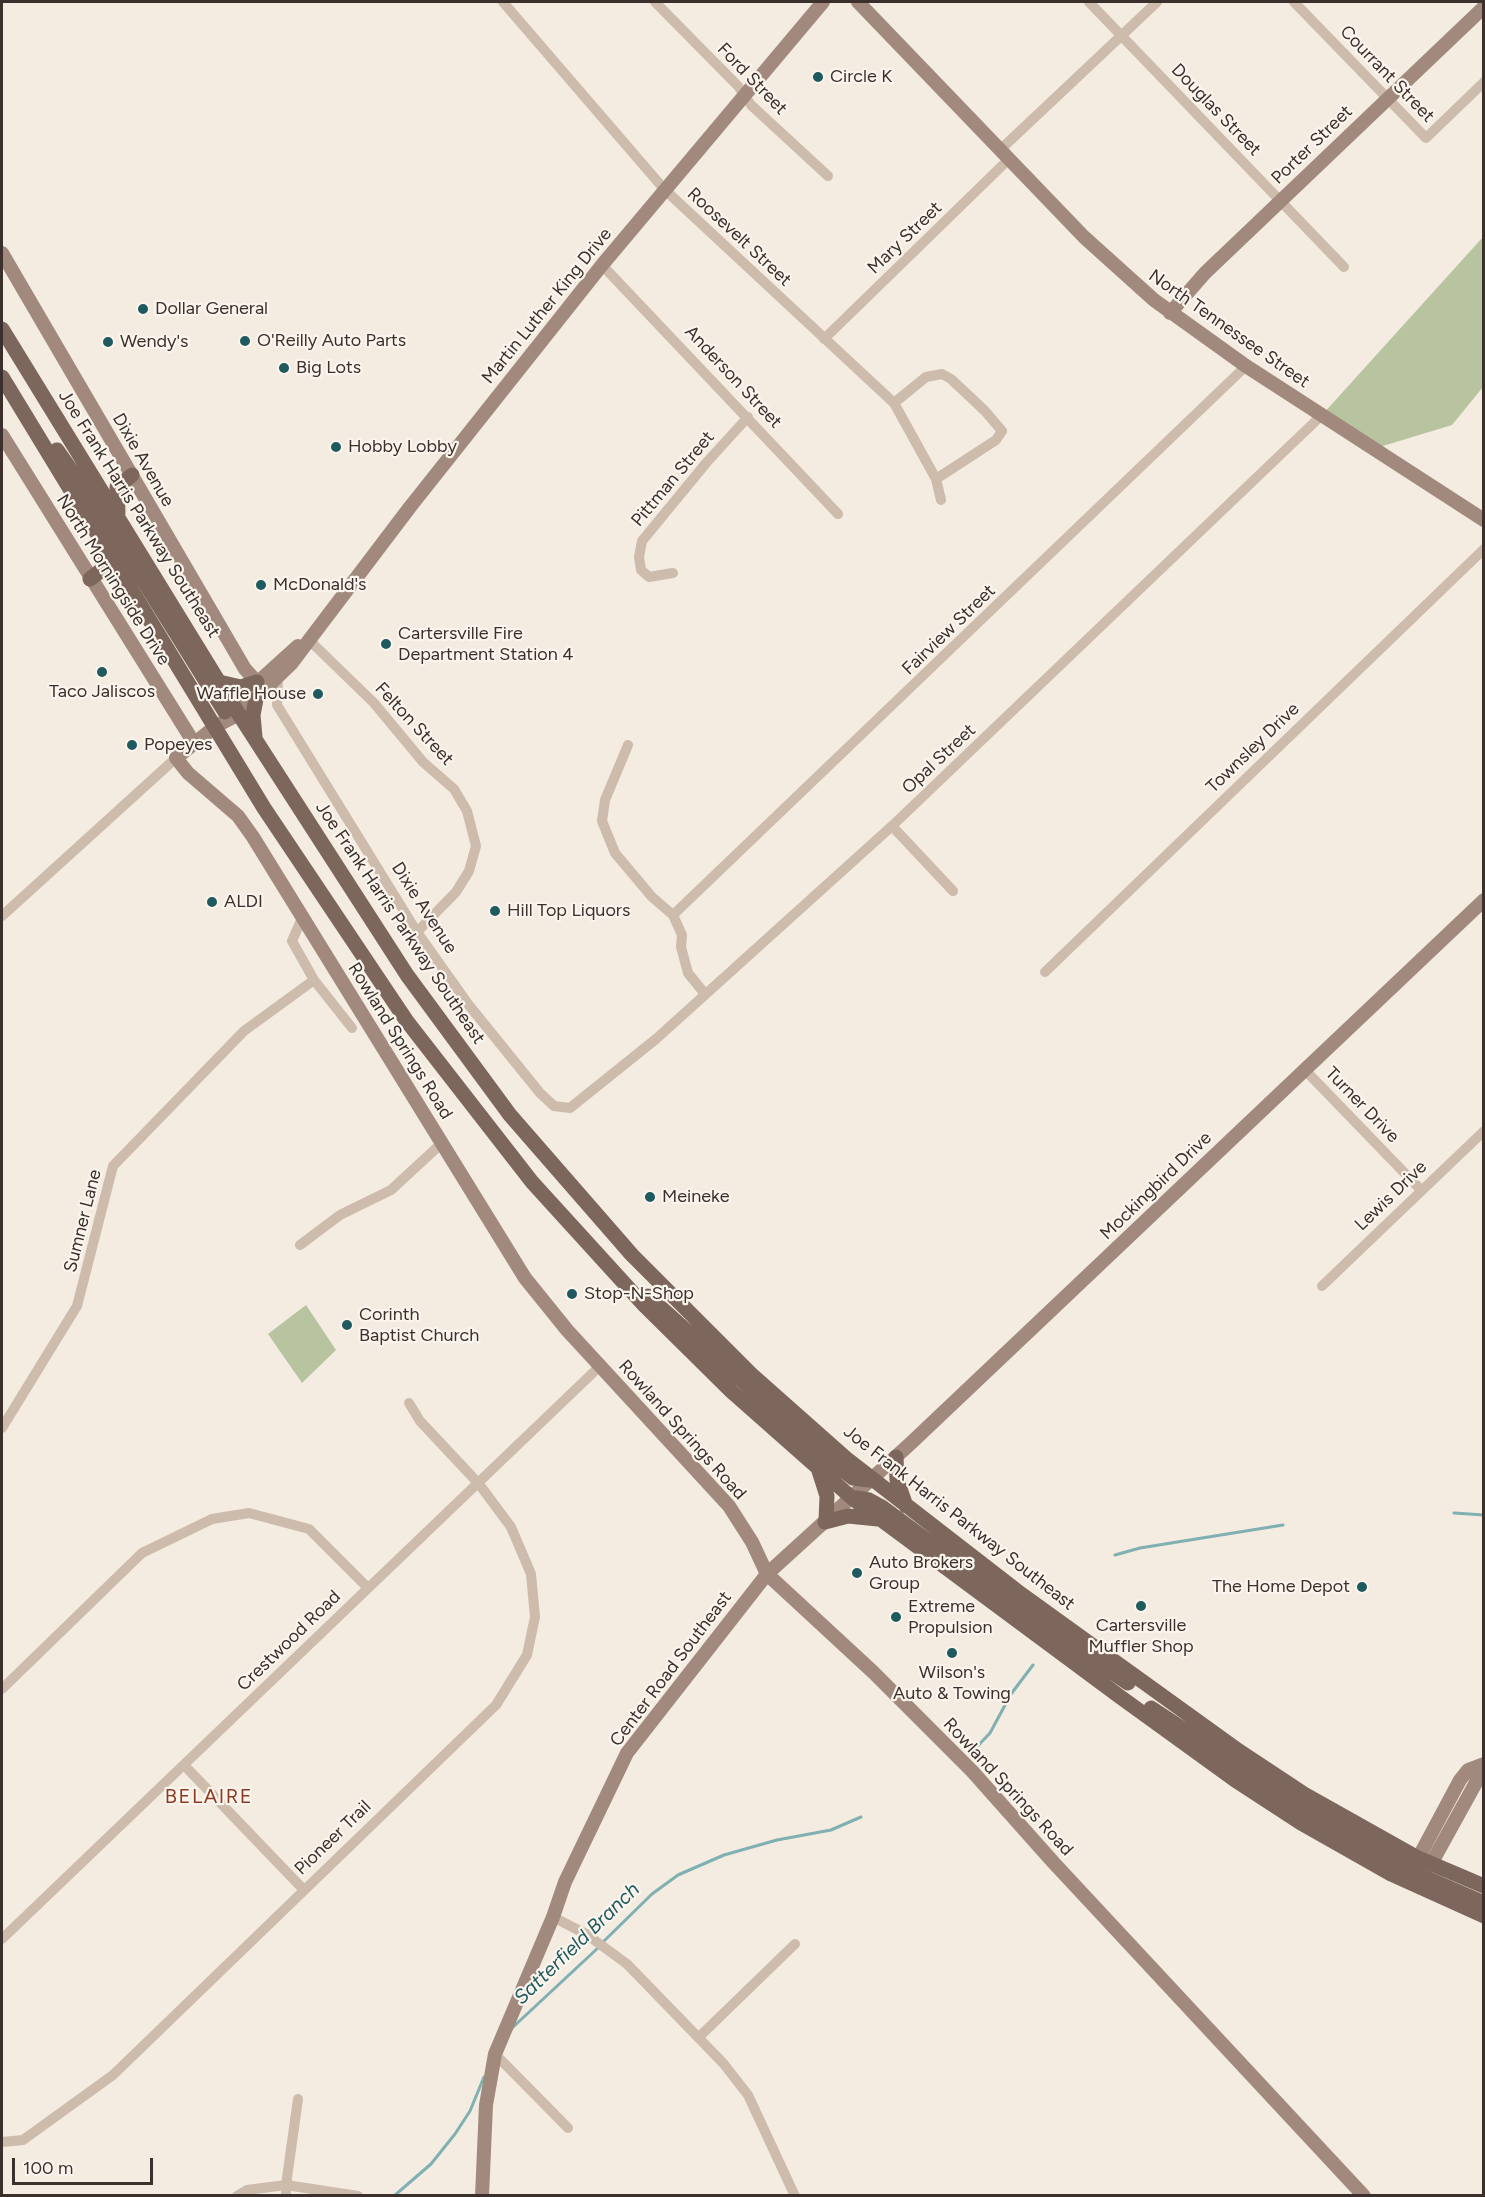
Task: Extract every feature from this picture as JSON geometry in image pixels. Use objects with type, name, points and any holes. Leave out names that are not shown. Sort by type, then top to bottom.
[{"type":"main road","name":"Joe Frank Harris Parkway Southeast","points":[[2,329],[219,682],[232,710],[255,740],[407,975],[453,1041],[538,1150],[624,1247],[774,1395],[872,1480],[1174,1705],[1484,1916]]},
{"type":"main road","name":"Joe Frank Harris Parkway Southeast","points":[[2,377],[312,882],[406,1020],[504,1149],[618,1278],[708,1369],[852,1498],[1115,1693],[1268,1802],[1344,1848],[1417,1870],[1484,1886]]},
{"type":"main road","points":[[23,412],[55,447],[98,507],[232,710]]},
{"type":"main road","points":[[120,519],[117,487],[132,476]]},
{"type":"main road","points":[[90,579],[104,568],[108,548]]},
{"type":"main road","points":[[219,682],[241,687],[257,682]]},
{"type":"main road","points":[[255,740],[253,716],[256,699]]},
{"type":"main road","points":[[618,1278],[645,1293],[847,1474],[861,1481],[872,1480]]},
{"type":"main road","points":[[896,1457],[897,1480],[906,1506]]},
{"type":"main road","points":[[817,1468],[827,1496],[825,1522],[848,1516],[880,1520]]},
{"type":"main road","points":[[852,1498],[869,1500],[882,1507],[1081,1652],[1136,1688],[1174,1705]]},
{"type":"main road","points":[[1417,1870],[1484,1903]]},
{"type":"street","name":"Roosevelt Street","points":[[503,2],[664,189],[894,403],[936,479],[941,500]]},
{"type":"street","name":"Ford Street","points":[[655,2],[744,95],[828,176]]},
{"type":"street","name":"Martin Luther King Drive","points":[[232,710],[256,699],[278,677],[602,265],[823,2]]},
{"type":"street","name":"North Tennessee Street","points":[[858,2],[1106,258],[1170,313],[1246,366],[1484,520]]},
{"type":"street","name":"Douglas Street","points":[[1089,2],[1344,267]]},
{"type":"street","name":"Mary Street","points":[[824,339],[1157,2]]},
{"type":"street","name":"Courrant Street","points":[[1294,2],[1426,138],[1484,82]]},
{"type":"street","name":"Porter Street","points":[[1170,313],[1192,286],[1483,4]]},
{"type":"street","name":"Dixie Avenue","points":[[2,253],[245,669],[257,682]]},
{"type":"street","name":"Anderson Street","points":[[602,265],[838,514]]},
{"type":"street","name":"Fairview Street","points":[[674,915],[1246,366]]},
{"type":"street","points":[[894,403],[926,377],[942,374],[951,379],[985,411],[1002,431],[996,440],[936,479]]},
{"type":"street","name":"Opal Street","points":[[566,1109],[581,1102],[892,826],[1322,415]]},
{"type":"street","name":"Pittman Street","points":[[674,573],[649,577],[641,570],[639,557],[642,541],[707,462],[748,417]]},
{"type":"street","name":"North Morningside Drive","points":[[2,435],[90,579],[195,743]]},
{"type":"street","name":"Townsley Drive","points":[[1045,972],[1484,549]]},
{"type":"street","name":"Martin Luther King Drive","points":[[2,916],[176,758],[216,726],[257,682],[308,639]]},
{"type":"street","name":"Felton Street","points":[[308,639],[374,703],[423,762],[454,789],[467,811],[476,846],[470,871],[456,892],[417,932]]},
{"type":"street","points":[[256,699],[268,700],[277,705],[278,677]]},
{"type":"street","name":"Dixie Avenue","points":[[277,705],[417,932],[468,1004],[534,1087],[550,1103],[566,1109]]},
{"type":"street","points":[[628,745],[604,800],[602,821],[615,853],[652,897],[674,915],[682,935],[681,947],[688,973],[705,994]]},
{"type":"street","name":"Rowland Springs Road","points":[[176,758],[188,773],[238,816],[443,1142],[486,1217],[525,1278],[567,1330],[729,1506],[748,1536],[767,1574],[866,1665],[972,1771],[1053,1862],[1364,2196]]},
{"type":"street","points":[[892,826],[953,891]]},
{"type":"street","name":"Mockingbird Drive","points":[[825,1522],[1484,900]]},
{"type":"street","points":[[302,918],[292,941],[314,980],[352,1028]]},
{"type":"street","name":"Sumner Lane","points":[[2,1428],[77,1306],[113,1166],[244,1031],[314,980]]},
{"type":"street","name":"Turner Drive","points":[[1305,1070],[1421,1190]]},
{"type":"street","name":"Lewis Drive","points":[[1322,1286],[1484,1131]]},
{"type":"street","points":[[300,1245],[340,1215],[391,1190],[443,1142]]},
{"type":"street","name":"Crestwood Road","points":[[2,1939],[600,1366]]},
{"type":"street","name":"Pioneer Trail","points":[[2,2142],[23,2140],[113,2075],[496,1705],[527,1655],[535,1617],[531,1574],[511,1527],[479,1484],[420,1421],[408,1403]]},
{"type":"street","points":[[2,1689],[142,1553],[212,1519],[249,1513],[309,1529],[368,1588]]},
{"type":"street","name":"Center Road Southeast","points":[[482,2196],[486,2104],[495,2054],[554,1917],[565,1882],[627,1753],[767,1574],[825,1522]]},
{"type":"street","points":[[184,1765],[303,1889]]},
{"type":"street","points":[[1417,1870],[1484,1766]]},
{"type":"street","points":[[554,1917],[586,1934],[627,1964],[699,2037],[748,2095],[795,2196]]},
{"type":"street","points":[[699,2037],[795,1944]]},
{"type":"street","points":[[495,2054],[568,2128]]},
{"type":"street","points":[[286,2190],[298,2099]]},
{"type":"street","points":[[237,2196],[247,2190],[286,2190],[358,2196]]},
{"type":"green space","points":[[1483,237],[1483,387],[1452,425],[1373,449],[1322,415]]},
{"type":"green space","points":[[306,1305],[336,1350],[302,1383],[268,1334]]},
{"type":"waterway","name":"Satterfield Branch","points":[[1454,1513],[1484,1515]]},
{"type":"waterway","name":"Satterfield Branch","points":[[1115,1555],[1140,1548],[1283,1525]]},
{"type":"waterway","name":"Satterfield Branch","points":[[971,1753],[990,1733],[1011,1694],[1033,1665]]},
{"type":"waterway","name":"Satterfield Branch","points":[[603,1942],[652,1894],[678,1875],[724,1855],[777,1840],[831,1830],[861,1817]]},
{"type":"waterway","name":"Satterfield Branch","points":[[512,2028],[599,1947]]},
{"type":"waterway","name":"Satterfield Branch","points":[[394,2196],[431,2164],[455,2134],[470,2111],[484,2077]]},
{"type":"place","name":"Circle K","points":[[818,77]]},
{"type":"place","name":"Dollar General","points":[[143,309]]},
{"type":"place","name":"O'Reilly Auto Parts","points":[[245,341]]},
{"type":"place","name":"Wendy's","points":[[108,342]]},
{"type":"place","name":"Big Lots","points":[[284,368]]},
{"type":"place","name":"Hobby Lobby","points":[[336,447]]},
{"type":"place","name":"McDonald's","points":[[261,585]]},
{"type":"place","name":"Cartersville Fire Department Station 4","points":[[386,644]]},
{"type":"place","name":"Taco Jaliscos","points":[[102,672]]},
{"type":"place","name":"Waffle House","points":[[318,694]]},
{"type":"place","name":"Popeyes","points":[[132,745]]},
{"type":"place","name":"ALDI","points":[[212,902]]},
{"type":"place","name":"Hill Top Liquors","points":[[495,911]]},
{"type":"place","name":"Meineke","points":[[650,1197]]},
{"type":"place","name":"Stop-N-Shop","points":[[572,1294]]},
{"type":"place","name":"Corinth Baptist Church","points":[[347,1325]]},
{"type":"place","name":"Auto Brokers Group","points":[[857,1573]]},
{"type":"place","name":"The Home Depot","points":[[1362,1587]]},
{"type":"place","name":"Cartersville Muffler Shop","points":[[1141,1606]]},
{"type":"place","name":"Extreme Propulsion","points":[[896,1617]]},
{"type":"place","name":"Wilson's Auto & Towing","points":[[952,1653]]},
{"type":"district","name":"BELAIRE","points":[[209,1797]]}]
